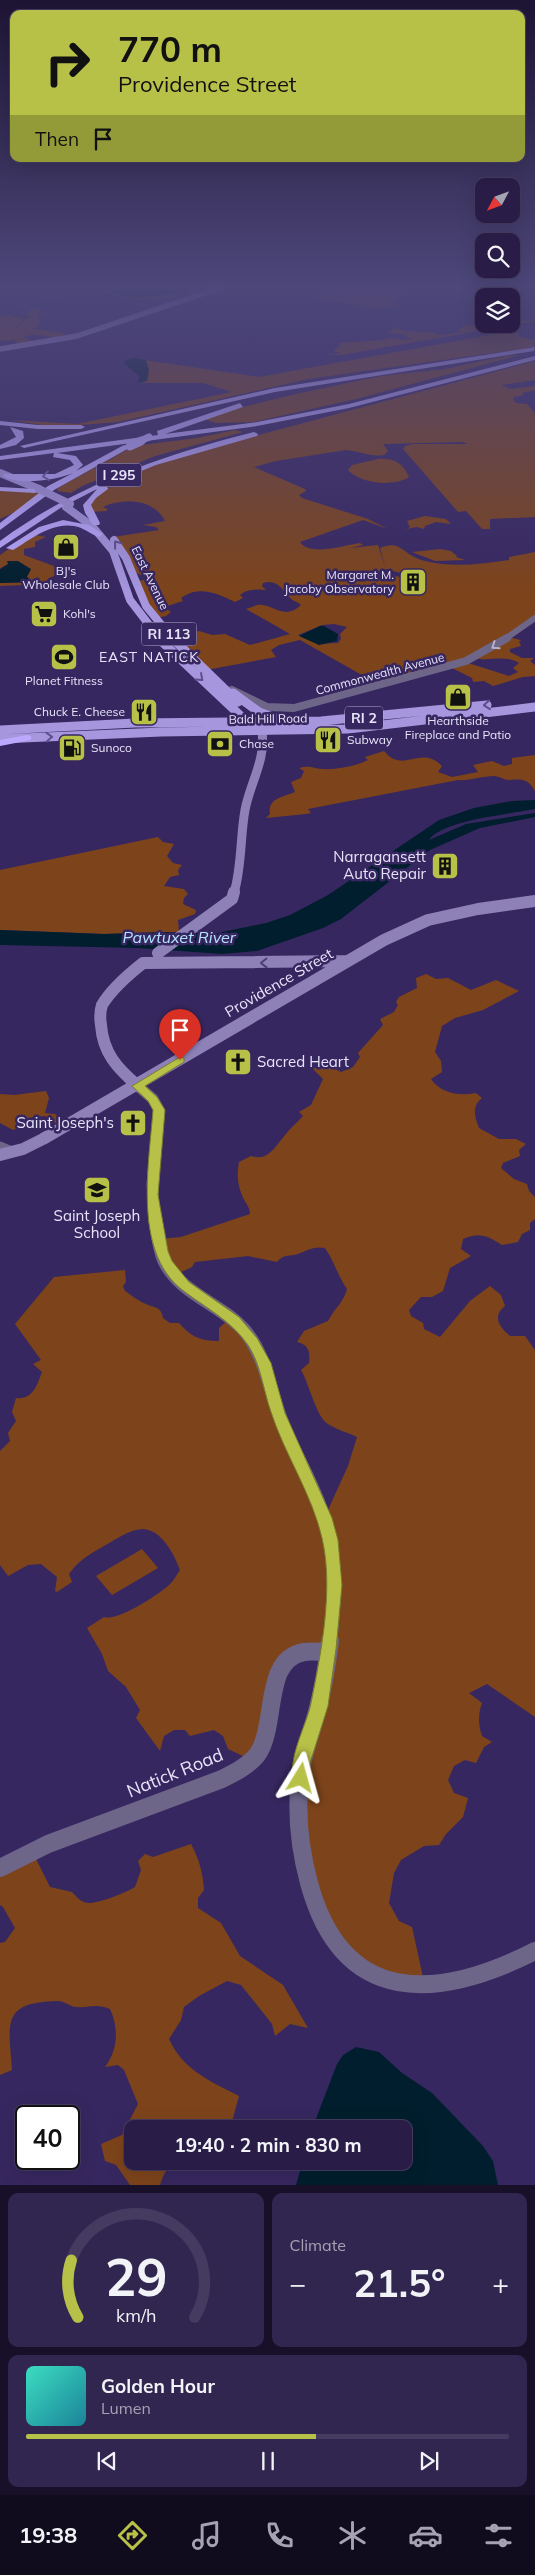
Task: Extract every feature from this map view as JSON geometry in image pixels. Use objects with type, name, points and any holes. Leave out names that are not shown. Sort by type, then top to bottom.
[{"type":"highway","points":[[0,424],[38,427],[85,426],[119,422],[276,390]]},
{"type":"highway","name":"I 295","points":[[0,527],[37,493],[149,437],[203,417],[274,396],[304,390]]},
{"type":"highway","points":[[0,458],[232,428],[319,412],[409,390]]},
{"type":"highway","name":"I 295","points":[[0,545],[33,520],[78,494],[129,471],[186,452],[410,390]]},
{"type":"highway","points":[[0,449],[184,409]]},
{"type":"highway","points":[[0,424],[15,430],[20,435],[13,443],[0,449]]},
{"type":"highway","points":[[96,522],[87,508],[89,501],[96,494],[132,473],[186,452]]},
{"type":"highway","points":[[0,458],[60,455],[73,458],[79,464],[71,471],[53,476],[29,478],[2,475]]},
{"type":"highway","points":[[0,489],[37,493]]},
{"type":"highway","points":[[0,519],[37,493]]},
{"type":"highway","points":[[0,554],[42,528],[55,523],[79,523],[98,534]]},
{"type":"highway","points":[[0,744],[27,738]]},
{"type":"main road","name":"East Avenue","points":[[2,475],[68,506],[96,522],[125,555],[150,612],[165,631],[223,685],[254,718],[252,722]]},
{"type":"main road","name":"East Avenue","points":[[68,506],[87,522],[116,556],[130,600],[143,620],[171,652],[244,719],[252,722],[262,732]]},
{"type":"main road","points":[[223,685],[259,712],[296,722]]},
{"type":"main road","points":[[192,722],[214,716],[223,710],[214,690]]},
{"type":"main road","name":"Bald Hill Road","points":[[0,730],[192,722],[296,722],[364,718],[535,700]]},
{"type":"main road","name":"Bald Hill Road","points":[[0,739],[161,732],[262,732],[383,726],[535,707]]},
{"type":"main road","points":[[158,953],[232,899],[247,799],[265,748],[262,732]]},
{"type":"main road","name":"Providence Street","points":[[6,1154],[43,1139],[138,1086],[384,940],[424,921],[478,909],[535,901]]},
{"type":"main road","points":[[138,1086],[106,1055],[102,1042],[100,1012],[102,1006],[130,973],[144,963],[348,962]]},
{"type":"street","name":"Commonwealth Avenue","points":[[223,685],[267,707],[294,708],[466,661],[494,647],[535,618]]},
{"type":"street","points":[[144,963],[158,953]]},
{"type":"street","points":[[138,1086],[153,1099],[159,1110],[152,1195],[164,1260],[184,1285],[234,1320],[252,1341],[264,1363],[283,1425],[325,1518],[330,1540],[334,1578],[328,1652],[319,1706],[302,1760],[300,1804],[302,1853],[308,1878],[332,1940],[344,1953],[366,1970],[388,1980],[414,1984],[463,1982],[535,1951]]},
{"type":"street","points":[[0,1147],[6,1154]]},
{"type":"street","name":"Natick Road","points":[[0,1868],[48,1844],[222,1779],[237,1770],[257,1754],[268,1732],[272,1688],[281,1665],[295,1654],[312,1650],[328,1652]]},
{"type":"shaded area","points":[[225,390],[260,390],[118,422],[55,427],[10,420],[77,424],[232,392]]},
{"type":"shaded area","points":[[315,390],[390,390],[253,422],[216,423],[204,419],[219,413]]},
{"type":"shaded area","points":[[427,390],[535,390],[522,393],[524,395],[514,397],[513,399],[516,403],[527,404],[535,413],[535,517],[490,519],[490,529],[482,529],[466,511],[458,512],[403,449],[405,446],[413,444],[468,444],[463,442],[383,444],[388,451],[384,455],[346,450],[276,461],[254,467],[305,489],[306,491],[299,495],[302,498],[368,519],[388,529],[363,520],[300,542],[311,549],[328,549],[360,543],[363,545],[350,548],[378,545],[385,567],[380,548],[393,545],[425,561],[457,565],[509,560],[509,557],[535,552],[535,618],[508,637],[521,640],[519,642],[521,646],[510,649],[510,652],[522,658],[534,658],[530,661],[535,665],[535,676],[523,677],[493,686],[484,681],[473,682],[472,678],[450,667],[387,680],[360,674],[300,640],[279,645],[271,650],[276,657],[206,670],[178,643],[190,638],[189,633],[199,631],[212,635],[225,634],[250,645],[290,634],[246,609],[260,605],[285,612],[301,605],[290,598],[276,584],[268,582],[263,583],[262,586],[266,590],[246,592],[240,595],[243,598],[235,602],[215,593],[194,592],[181,598],[183,601],[164,607],[171,612],[166,616],[155,618],[137,581],[156,578],[147,577],[134,570],[125,559],[113,537],[159,530],[156,527],[143,525],[165,521],[154,508],[138,502],[120,502],[103,507],[107,511],[90,512],[88,507],[93,496],[142,470],[184,455]],"holes":[[[385,569],[417,577],[423,583],[415,586],[405,583],[403,581],[406,578],[379,573]],[[334,624],[347,627],[340,634],[341,639],[338,643],[318,644],[298,635],[322,625]],[[474,658],[514,660],[519,663],[513,668],[518,672],[509,676],[465,662]]]},
{"type":"shaded area","points":[[235,430],[243,432],[155,456],[82,486],[71,493],[57,491],[58,488],[134,446],[197,438]]},
{"type":"shaded area","points":[[378,459],[389,459],[397,462],[409,477],[387,483],[369,481],[353,475],[348,470],[352,465]]},
{"type":"shaded area","points":[[0,488],[19,488],[41,493],[27,506],[0,519]]},
{"type":"shaded area","points":[[425,516],[446,519],[451,524],[436,522],[425,526],[424,529],[417,527],[406,529],[410,527],[407,521]]},
{"type":"shaded area","points":[[31,534],[46,537],[35,542],[35,547],[24,549],[24,555],[54,566],[60,572],[47,580],[46,584],[0,586],[0,583],[32,582],[8,564],[0,569],[0,555]]},
{"type":"shaded area","points":[[440,549],[451,551],[456,557],[465,560],[435,561],[412,552]]},
{"type":"shaded area","points":[[384,751],[391,758],[398,760],[426,758],[434,760],[442,766],[438,772],[452,777],[478,772],[473,765],[492,761],[504,766],[512,764],[512,758],[535,755],[535,791],[525,781],[489,776],[458,780],[308,809],[311,813],[306,814],[266,818],[270,814],[271,805],[274,801],[295,792],[291,782],[301,778],[304,771],[299,768],[327,769],[345,767],[368,760],[365,757]]},
{"type":"shaded area","points":[[158,837],[163,842],[174,844],[167,856],[173,863],[182,865],[178,870],[179,875],[170,877],[164,886],[184,889],[188,894],[184,898],[183,904],[196,910],[195,914],[178,920],[179,932],[104,934],[0,930],[0,870]]},
{"type":"shaded area","points":[[426,974],[436,979],[448,978],[471,990],[496,980],[519,991],[483,1010],[455,1018],[442,1026],[435,1052],[441,1061],[442,1072],[431,1079],[440,1088],[451,1093],[476,1093],[482,1098],[475,1109],[479,1128],[499,1139],[516,1139],[526,1144],[519,1150],[520,1156],[503,1163],[501,1168],[514,1179],[527,1184],[529,1191],[535,1197],[535,1219],[530,1223],[530,1230],[522,1234],[518,1242],[502,1245],[492,1239],[478,1235],[463,1239],[461,1249],[471,1256],[450,1268],[443,1291],[432,1297],[421,1297],[409,1310],[411,1316],[423,1323],[424,1329],[440,1337],[470,1301],[490,1286],[501,1295],[505,1306],[499,1314],[498,1321],[500,1325],[510,1336],[525,1336],[535,1350],[535,1717],[487,1684],[469,1693],[482,1703],[479,1719],[482,1736],[492,1742],[484,1747],[476,1763],[465,1760],[454,1766],[448,1780],[454,1793],[468,1798],[463,1817],[446,1834],[439,1845],[424,1846],[401,1860],[394,1873],[389,1903],[399,1921],[412,1927],[426,1991],[350,1964],[291,1830],[327,1648],[280,1663],[267,1723],[247,1758],[228,1749],[223,1736],[214,1730],[190,1736],[185,1730],[174,1730],[164,1736],[160,1751],[136,1718],[140,1710],[126,1687],[108,1671],[102,1654],[87,1628],[104,1617],[119,1615],[129,1611],[166,1588],[180,1570],[174,1557],[166,1544],[156,1534],[150,1530],[138,1529],[123,1535],[85,1558],[69,1574],[72,1582],[57,1592],[55,1591],[57,1577],[41,1564],[28,1565],[8,1576],[0,1565],[0,1451],[10,1441],[8,1433],[16,1421],[12,1412],[16,1398],[27,1397],[34,1391],[42,1372],[33,1364],[41,1360],[15,1324],[54,1277],[125,1270],[126,1282],[123,1286],[125,1291],[140,1301],[159,1309],[163,1318],[170,1323],[179,1323],[188,1332],[197,1337],[219,1341],[219,1328],[229,1319],[239,1327],[327,1512],[348,1466],[357,1437],[335,1428],[324,1420],[301,1370],[309,1363],[309,1352],[304,1345],[297,1342],[304,1331],[328,1321],[346,1294],[347,1289],[325,1248],[311,1249],[295,1255],[285,1256],[277,1262],[248,1256],[195,1262],[192,1267],[175,1275],[159,1239],[181,1237],[250,1214],[239,1187],[239,1162],[251,1156],[263,1157],[272,1151],[303,1116],[299,1112],[311,1105],[323,1079],[313,1069],[323,1063],[341,1072],[353,1067],[360,1057],[358,1053],[383,1025],[380,1019],[394,1012],[398,1005],[396,1002],[399,997],[417,988],[416,978]]},
{"type":"shaded area","points":[[46,1091],[49,1098],[45,1113],[55,1114],[71,1124],[63,1128],[45,1116],[32,1117],[25,1125],[13,1130],[0,1123],[0,1094],[14,1095]]},
{"type":"shaded area","points":[[142,1549],[158,1568],[112,1595],[96,1576]]},
{"type":"shaded area","points":[[191,1844],[200,1866],[204,1890],[198,1898],[198,1908],[221,1923],[240,1956],[283,1985],[308,2028],[290,2024],[275,2036],[272,2024],[241,1985],[227,1981],[199,1996],[184,2007],[181,2020],[169,2039],[175,2050],[190,2067],[208,2080],[239,2096],[232,2120],[130,2120],[138,2104],[124,2070],[118,2065],[105,2067],[113,2053],[116,2031],[110,2009],[105,2007],[74,2007],[58,2001],[39,2002],[17,2011],[12,2019],[10,2028],[12,2070],[0,2075],[0,1943],[5,1942],[15,1928],[0,1905],[0,1868],[33,1853],[50,1887],[72,1892],[84,1902],[94,1903],[135,1887],[141,1870],[138,1861],[145,1854],[153,1857]]},
{"type":"shaded area","points":[[124,2131],[124,2170],[167,2170],[160,2185],[130,2185],[116,2165],[105,2161],[101,2144],[122,2135]]},
{"type":"water","points":[[7,561],[18,561],[31,569],[27,577],[33,582],[0,583],[0,569],[8,564]]},
{"type":"water","points":[[324,626],[338,634],[337,641],[319,645],[299,636]]},
{"type":"water","name":"Pawtuxet River","points":[[535,800],[535,809],[478,819],[448,827],[436,833],[429,840],[466,824],[535,813],[535,817],[480,828],[430,850],[341,919],[323,928],[257,951],[222,954],[138,948],[0,945],[0,930],[104,934],[164,932],[213,934],[266,923],[290,915],[328,895],[439,820],[474,808],[512,801]]},
{"type":"water","points":[[356,2047],[379,2052],[402,2073],[432,2093],[483,2146],[493,2161],[498,2185],[296,2185],[300,2170],[412,2170],[412,2120],[315,2120],[337,2064],[343,2055]]},
{"type":"place","name":"BJ's Wholesale Club","points":[[66,547]]},
{"type":"place","name":"Margaret M. Jacoby Observatory","points":[[413,582]]},
{"type":"place","name":"Kohl's","points":[[44,614]]},
{"type":"place","name":"Planet Fitness","points":[[64,657]]},
{"type":"place","name":"Hearthside Fireplace and Patio","points":[[458,697]]},
{"type":"place","name":"Chuck E. Cheese","points":[[144,712]]},
{"type":"place","name":"Subway","points":[[328,740]]},
{"type":"place","name":"Chase","points":[[220,744]]},
{"type":"place","name":"Sunoco","points":[[72,748]]},
{"type":"place","name":"Narragansett Auto Repair","points":[[445,866]]},
{"type":"place","name":"Sacred Heart","points":[[238,1062]]},
{"type":"place","name":"Saint Joseph's","points":[[133,1123]]},
{"type":"place","name":"Saint Joseph School","points":[[97,1190]]},
{"type":"district","name":"EAST NATICK","points":[[149,657]]},
{"type":"route","points":[[180,1060],[138,1086],[153,1099],[158,1105],[159,1110],[152,1195],[161,1251],[166,1263],[184,1285],[234,1320],[252,1341],[264,1363],[280,1418],[325,1518],[332,1551],[334,1585],[328,1649],[319,1706],[302,1760],[301,1778]]}]
